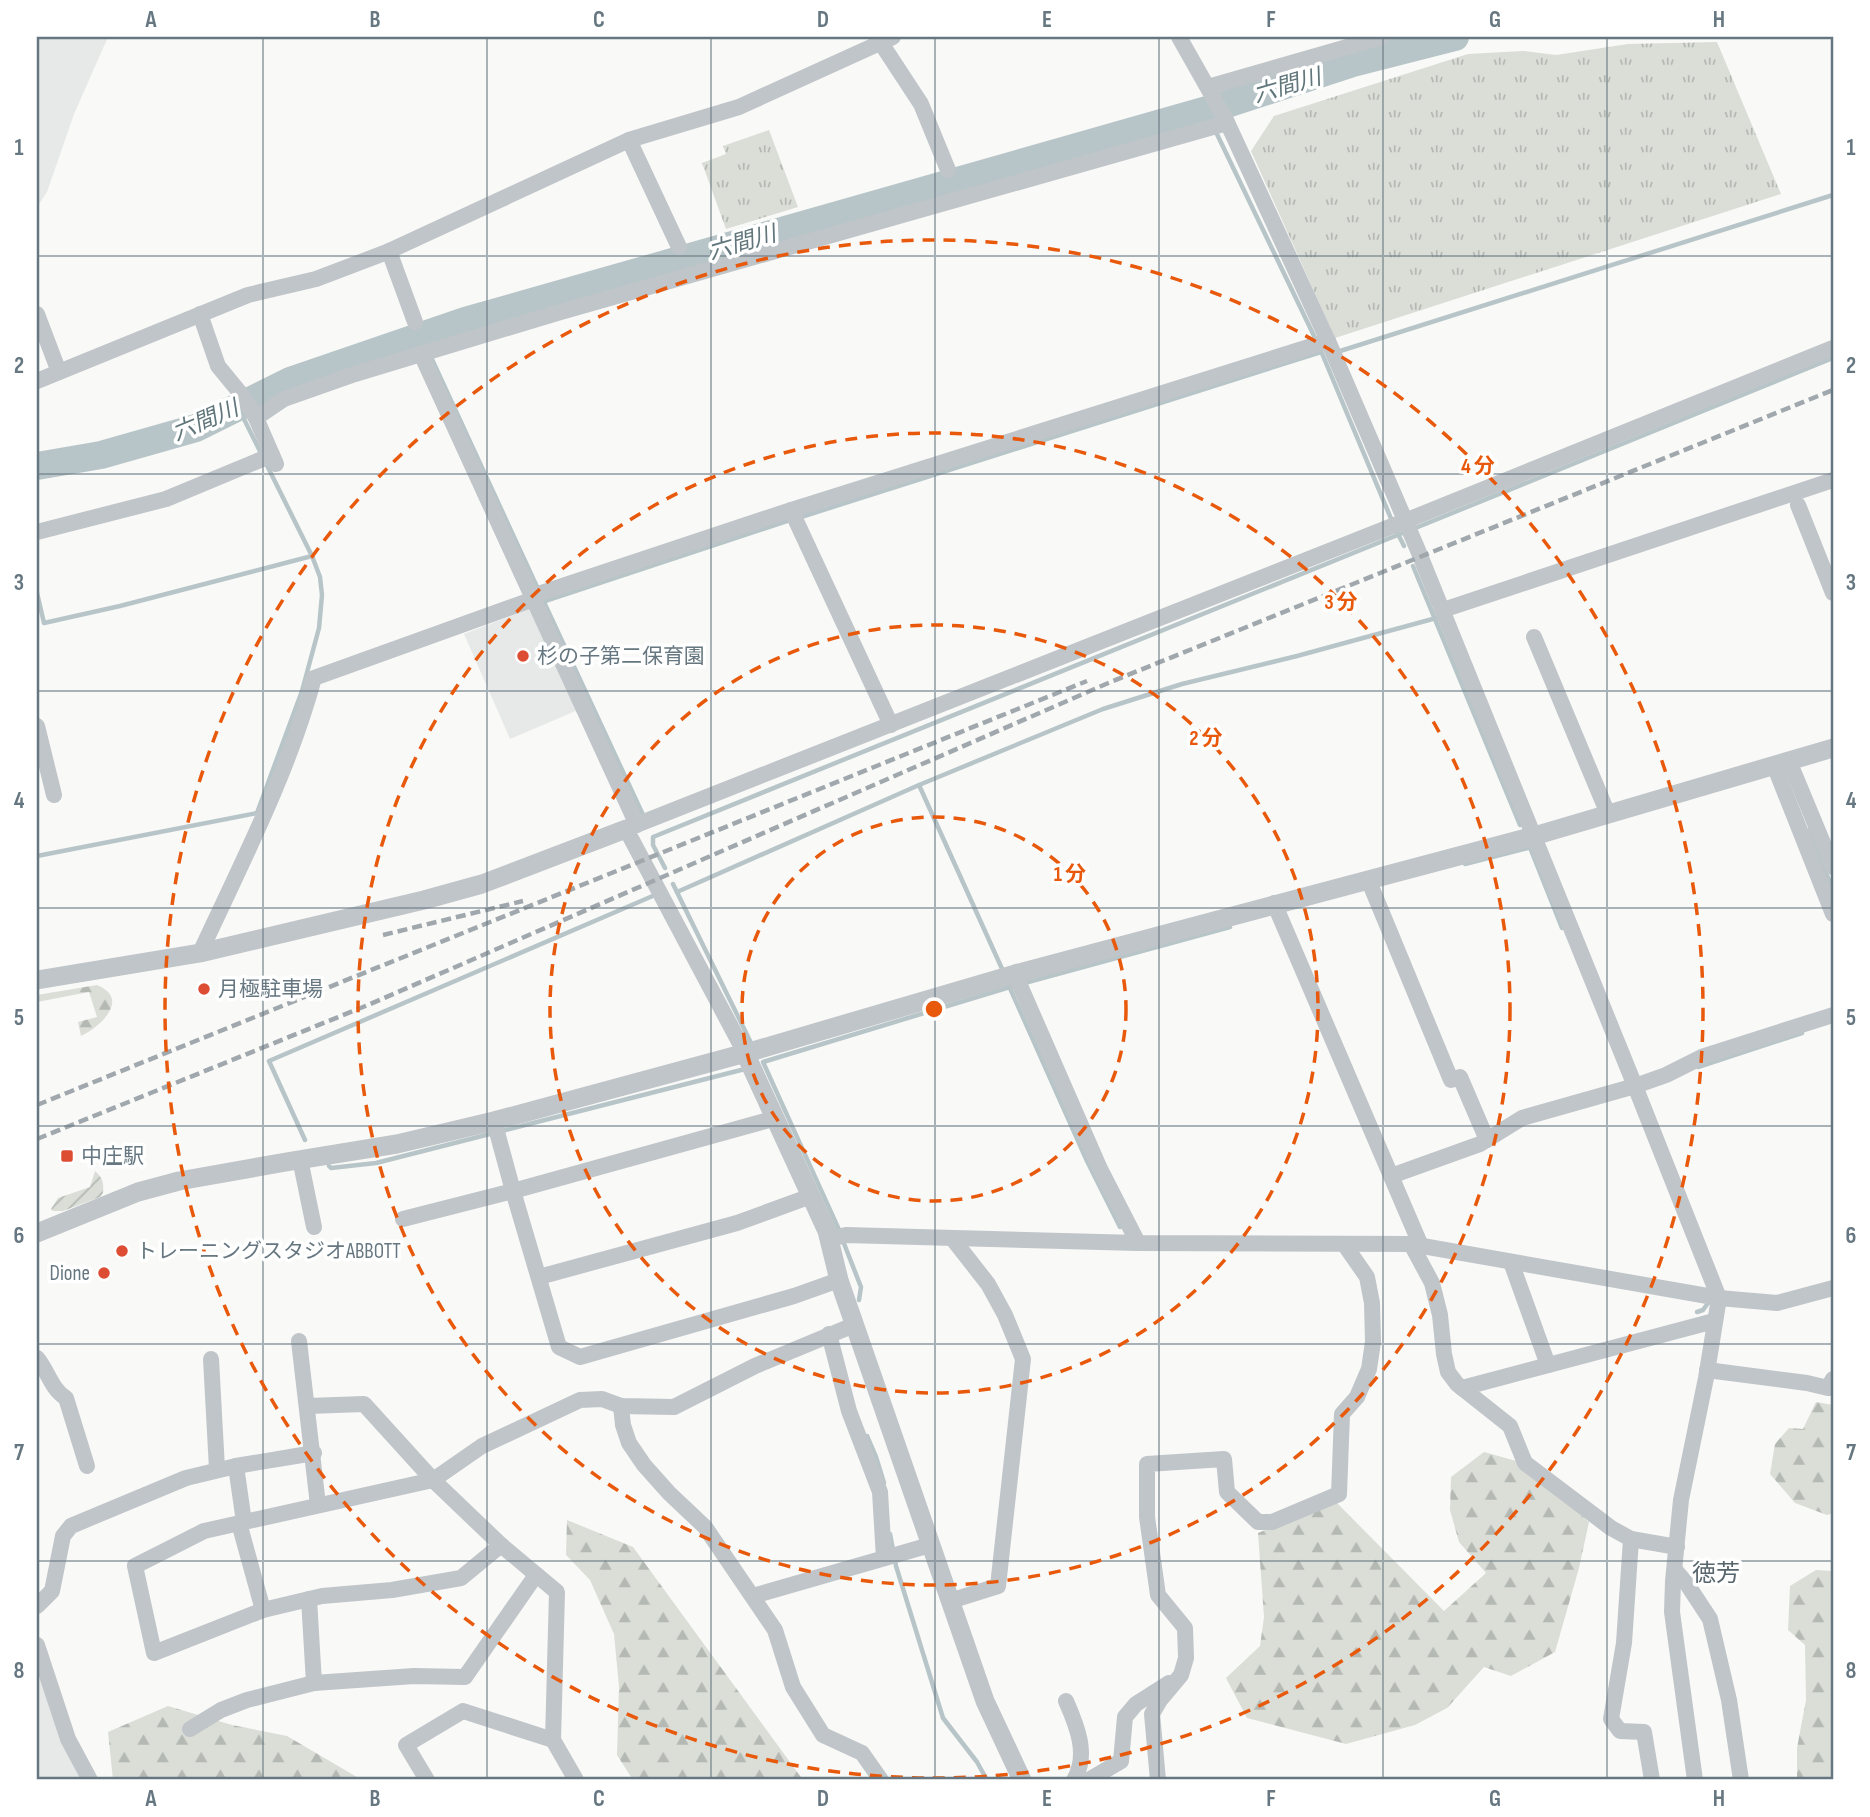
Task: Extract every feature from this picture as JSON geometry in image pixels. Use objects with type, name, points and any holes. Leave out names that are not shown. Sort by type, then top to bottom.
[{"type":"street","points":[[1179,37],[1210,91],[1220,124],[1326,347],[1402,526],[1445,614],[1636,1086],[1718,1298],[1707,1374],[1681,1500],[1672,1612],[1695,1780]]},
{"type":"street","points":[[1210,91],[1382,37]]},
{"type":"street","points":[[37,380],[248,295],[316,279],[389,251],[629,140],[739,107],[887,40],[920,104],[948,170]]},
{"type":"street","points":[[254,416],[284,399],[426,352],[1220,124]]},
{"type":"street","points":[[629,140],[679,247]]},
{"type":"street","points":[[389,251],[415,322]]},
{"type":"street","points":[[37,314],[59,372]]},
{"type":"street","points":[[37,532],[166,499],[269,460],[254,416],[241,394],[218,366],[200,314]]},
{"type":"street","points":[[200,953],[265,811],[314,678],[536,598],[1326,347]]},
{"type":"street","points":[[37,980],[200,953],[482,884],[1402,526],[1833,348]]},
{"type":"street","points":[[426,352],[639,824],[661,892],[752,1058],[811,1196],[838,1237],[839,1280],[854,1325],[985,1702],[1022,1780]]},
{"type":"street","points":[[1445,614],[1833,480]]},
{"type":"street","points":[[1798,505],[1833,593]]},
{"type":"street","points":[[794,516],[891,725]]},
{"type":"street","points":[[1534,637],[1608,814]]},
{"type":"street","points":[[37,726],[54,795]]},
{"type":"street","points":[[37,1233],[138,1192],[179,1181],[496,1129],[752,1058],[1013,980],[1371,886],[1608,814],[1784,769],[1833,748]]},
{"type":"street","points":[[1784,769],[1833,867]]},
{"type":"street","points":[[1784,769],[1833,914]]},
{"type":"street","points":[[1371,886],[1451,1080],[1460,1077],[1487,1140]]},
{"type":"street","points":[[1277,910],[1391,1176],[1432,1283],[1440,1315],[1448,1372],[1462,1388],[1510,1426],[1525,1463],[1611,1528],[1631,1539],[1677,1547]]},
{"type":"street","points":[[1013,980],[1100,1168],[1138,1243]]},
{"type":"street","points":[[1391,1176],[1487,1140],[1522,1118],[1636,1086],[1704,1056],[1833,1015]]},
{"type":"street","points":[[403,1219],[776,1118]]},
{"type":"street","points":[[496,1129],[559,1346],[580,1357],[794,1296],[839,1280]]},
{"type":"street","points":[[300,1160],[314,1227]]},
{"type":"street","points":[[539,1277],[737,1223],[811,1196]]},
{"type":"street","points":[[838,1237],[1416,1245],[1718,1298],[1777,1303],[1833,1288]]},
{"type":"street","points":[[950,1601],[998,1586],[1023,1359],[1005,1315],[988,1284],[952,1238]]},
{"type":"street","points":[[1158,1780],[1152,1714],[1181,1675],[1186,1658],[1185,1628],[1157,1595],[1147,1517],[1147,1464],[1224,1459],[1227,1492],[1258,1522],[1272,1522],[1339,1494],[1342,1414],[1357,1397],[1369,1369],[1373,1342],[1373,1303],[1367,1277],[1344,1244]]},
{"type":"street","points":[[1511,1262],[1548,1365]]},
{"type":"street","points":[[1462,1388],[1714,1321]]},
{"type":"street","points":[[501,1545],[461,1578],[392,1590],[309,1599],[263,1610],[154,1653],[135,1566],[204,1531],[433,1480],[482,1446],[580,1400],[602,1399],[621,1406],[674,1407],[755,1366],[854,1325]]},
{"type":"street","points":[[829,1334],[838,1377],[880,1492],[890,1556]]},
{"type":"street","points":[[299,1341],[318,1505]]},
{"type":"street","points":[[37,1358],[46,1369],[56,1392],[66,1398],[87,1466]]},
{"type":"street","points":[[211,1359],[217,1469]]},
{"type":"street","points":[[1707,1374],[1828,1388],[1833,1379]]},
{"type":"street","points":[[1707,1374],[1833,1398]]},
{"type":"street","points":[[307,1406],[364,1404],[433,1480],[501,1545],[557,1592],[553,1740],[576,1780]]},
{"type":"street","points":[[621,1406],[629,1443],[644,1465],[668,1493],[705,1527],[775,1630],[793,1686],[823,1735],[862,1753],[881,1780]]},
{"type":"street","points":[[37,1606],[52,1591],[63,1536],[71,1526],[186,1478],[217,1469],[314,1453]]},
{"type":"street","points":[[236,1466],[241,1522],[263,1610]]},
{"type":"street","points":[[1631,1539],[1624,1643],[1611,1719],[1620,1731],[1644,1732],[1652,1780]]},
{"type":"street","points":[[753,1596],[930,1545]]},
{"type":"street","points":[[1675,1570],[1710,1619],[1729,1700],[1741,1780]]},
{"type":"street","points":[[190,1729],[234,1705],[314,1683],[393,1676],[465,1677],[536,1575]]},
{"type":"street","points":[[309,1599],[314,1683]]},
{"type":"street","points":[[37,1645],[68,1739],[90,1780]]},
{"type":"street","points":[[1089,1780],[1121,1761],[1125,1717],[1136,1704],[1181,1675]]},
{"type":"street","points":[[1066,1701],[1077,1726],[1080,1744],[1081,1759],[1073,1780]]},
{"type":"street","points":[[427,1780],[405,1745],[463,1711],[553,1740]]},
{"type":"shaded area","points":[[37,37],[108,37],[74,114],[47,192],[37,207]]},
{"type":"shaded area","points":[[531,608],[578,710],[510,739],[464,634]]},
{"type":"shaded area","points":[[37,1654],[87,1780],[37,1780]]},
{"type":"green space","points":[[1717,42],[1781,194],[1335,338],[1251,151],[1274,116],[1468,54],[1523,51],[1556,55],[1628,44]]},
{"type":"green space","points":[[769,130],[798,207],[726,229],[702,163],[726,154],[723,146]]},
{"type":"green space","points":[[97,985],[107,991],[112,998],[112,1005],[103,1020],[81,1036],[78,1022],[97,1017],[89,992],[37,1002],[37,995]]},
{"type":"green space","points":[[95,1171],[103,1183],[100,1197],[63,1211],[51,1209],[58,1198],[90,1187]]},
{"type":"green space","points":[[1816,1402],[1833,1405],[1833,1513],[1827,1515],[1795,1503],[1770,1474],[1775,1444],[1789,1428],[1803,1429]]},
{"type":"green space","points":[[1484,1452],[1520,1462],[1589,1522],[1555,1652],[1511,1676],[1484,1667],[1447,1708],[1415,1725],[1346,1744],[1247,1718],[1226,1678],[1260,1646],[1264,1617],[1258,1533],[1335,1501],[1444,1611],[1486,1573],[1459,1542],[1450,1510],[1451,1477]]},
{"type":"green space","points":[[567,1520],[633,1547],[803,1780],[633,1780],[617,1755],[619,1687],[614,1634],[590,1580],[566,1555]]},
{"type":"green space","points":[[1816,1570],[1833,1571],[1833,1780],[1797,1780],[1797,1748],[1806,1700],[1805,1645],[1788,1630],[1790,1586]]},
{"type":"green space","points":[[168,1706],[232,1725],[287,1736],[362,1780],[113,1780],[108,1732]]},
{"type":"waterway","name":"六間川","points":[[37,466],[101,455],[196,428],[290,381],[465,321],[1221,106],[1353,63],[1455,37]]},
{"type":"waterway","points":[[1206,110],[1212,122]]},
{"type":"waterway","points":[[1215,130],[1316,340]]},
{"type":"waterway","points":[[1337,352],[1833,195]]},
{"type":"waterway","points":[[422,336],[427,347]]},
{"type":"waterway","points":[[1321,351],[1392,521]]},
{"type":"waterway","points":[[798,518],[1321,352]]},
{"type":"waterway","points":[[430,355],[538,589]]},
{"type":"waterway","points":[[1413,529],[1833,358]]},
{"type":"waterway","points":[[37,856],[257,813],[302,691],[319,628],[322,595],[320,577],[312,556],[238,407]]},
{"type":"waterway","points":[[539,603],[790,520]]},
{"type":"waterway","points":[[1397,532],[1404,546]]},
{"type":"waterway","points":[[665,868],[653,845],[653,837],[1405,532]]},
{"type":"waterway","points":[[37,593],[44,623],[312,556]]},
{"type":"waterway","points":[[1413,566],[1520,825]]},
{"type":"waterway","points":[[543,600],[644,817]]},
{"type":"waterway","points":[[677,892],[919,785],[1103,709],[1182,684],[1440,617]]},
{"type":"waterway","points":[[919,785],[1003,971]]},
{"type":"waterway","points":[[1809,830],[1833,890]]},
{"type":"waterway","points":[[1529,845],[1562,928]]},
{"type":"waterway","points":[[1465,864],[1532,847]]},
{"type":"waterway","points":[[673,884],[753,1047]]},
{"type":"waterway","points":[[305,1140],[269,1061],[655,895]]},
{"type":"waterway","points":[[840,1232],[763,1062],[1010,987],[1230,927]]},
{"type":"waterway","points":[[1009,986],[1087,1161],[1120,1227]]},
{"type":"waterway","points":[[1698,1067],[1802,1033]]},
{"type":"waterway","points":[[329,1166],[331,1168],[376,1163],[745,1069]]},
{"type":"waterway","points":[[843,1241],[861,1287],[859,1300]]},
{"type":"waterway","points":[[1697,1312],[1703,1310],[1708,1303]]},
{"type":"waterway","points":[[867,1436],[884,1483]]},
{"type":"waterway","points":[[890,1534],[896,1566],[943,1718],[977,1762],[987,1780]]},
{"type":"railway","points":[[37,1139],[368,1005],[1113,681],[1833,390]]},
{"type":"railway","points":[[37,1105],[1087,681]]},
{"type":"railway","points":[[383,935],[523,901]]},
{"type":"place","name":"杉の子第二保育園","points":[[523,656]]},
{"type":"place","name":"月極駐車場","points":[[204,989]]},
{"type":"place","name":"中庄駅","points":[[67,1156]]},
{"type":"place","name":"トレーニングスタジオABBOTT","points":[[122,1251]]},
{"type":"place","name":"Dione","points":[[104,1273]]},
{"type":"district","name":"徳芳","points":[[1716,1573]]}]
